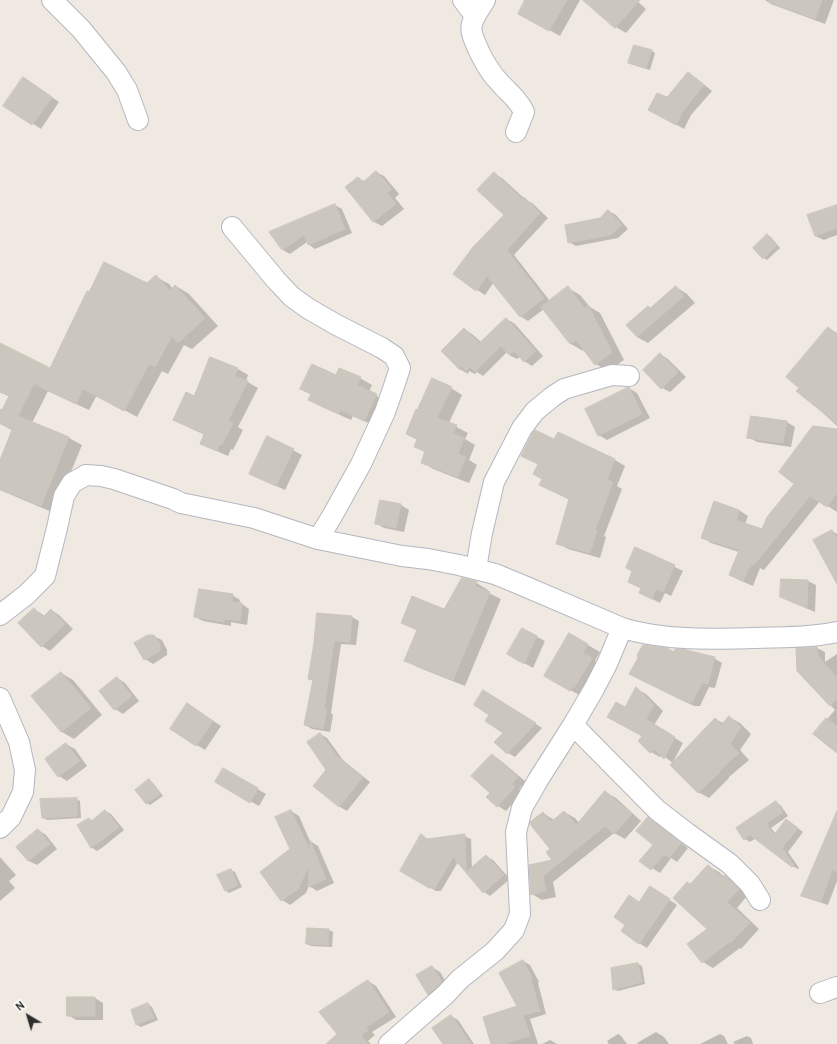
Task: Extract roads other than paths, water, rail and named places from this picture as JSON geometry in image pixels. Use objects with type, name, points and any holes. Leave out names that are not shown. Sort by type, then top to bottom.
[{"type":"street","points":[[52,0],[81,29],[116,72],[127,90],[138,120]]},
{"type":"street","points":[[463,0],[480,8],[471,25],[478,51],[490,71],[512,95],[524,112],[516,132]]},
{"type":"street","points":[[232,227],[292,297],[335,324],[382,348],[394,356],[400,368],[385,412],[361,464],[318,539]]},
{"type":"street","points":[[476,569],[482,533],[494,482],[522,428],[536,411],[564,389],[612,375],[628,376]]},
{"type":"street","points":[[0,615],[26,595],[45,576],[64,496],[72,483],[86,476],[101,476],[114,478],[181,502],[254,518],[318,539],[402,556],[459,565],[494,574],[622,628],[637,632],[668,637],[714,639],[789,637],[837,632]]},
{"type":"street","points":[[389,1044],[445,996],[460,980],[495,951],[514,930],[520,914],[516,832],[522,808],[573,725],[607,664],[622,628]]},
{"type":"street","points":[[0,698],[19,742],[24,770],[22,792],[11,817],[0,828]]},
{"type":"street","points":[[573,725],[657,810],[686,833],[730,864],[750,884],[760,900]]}]
